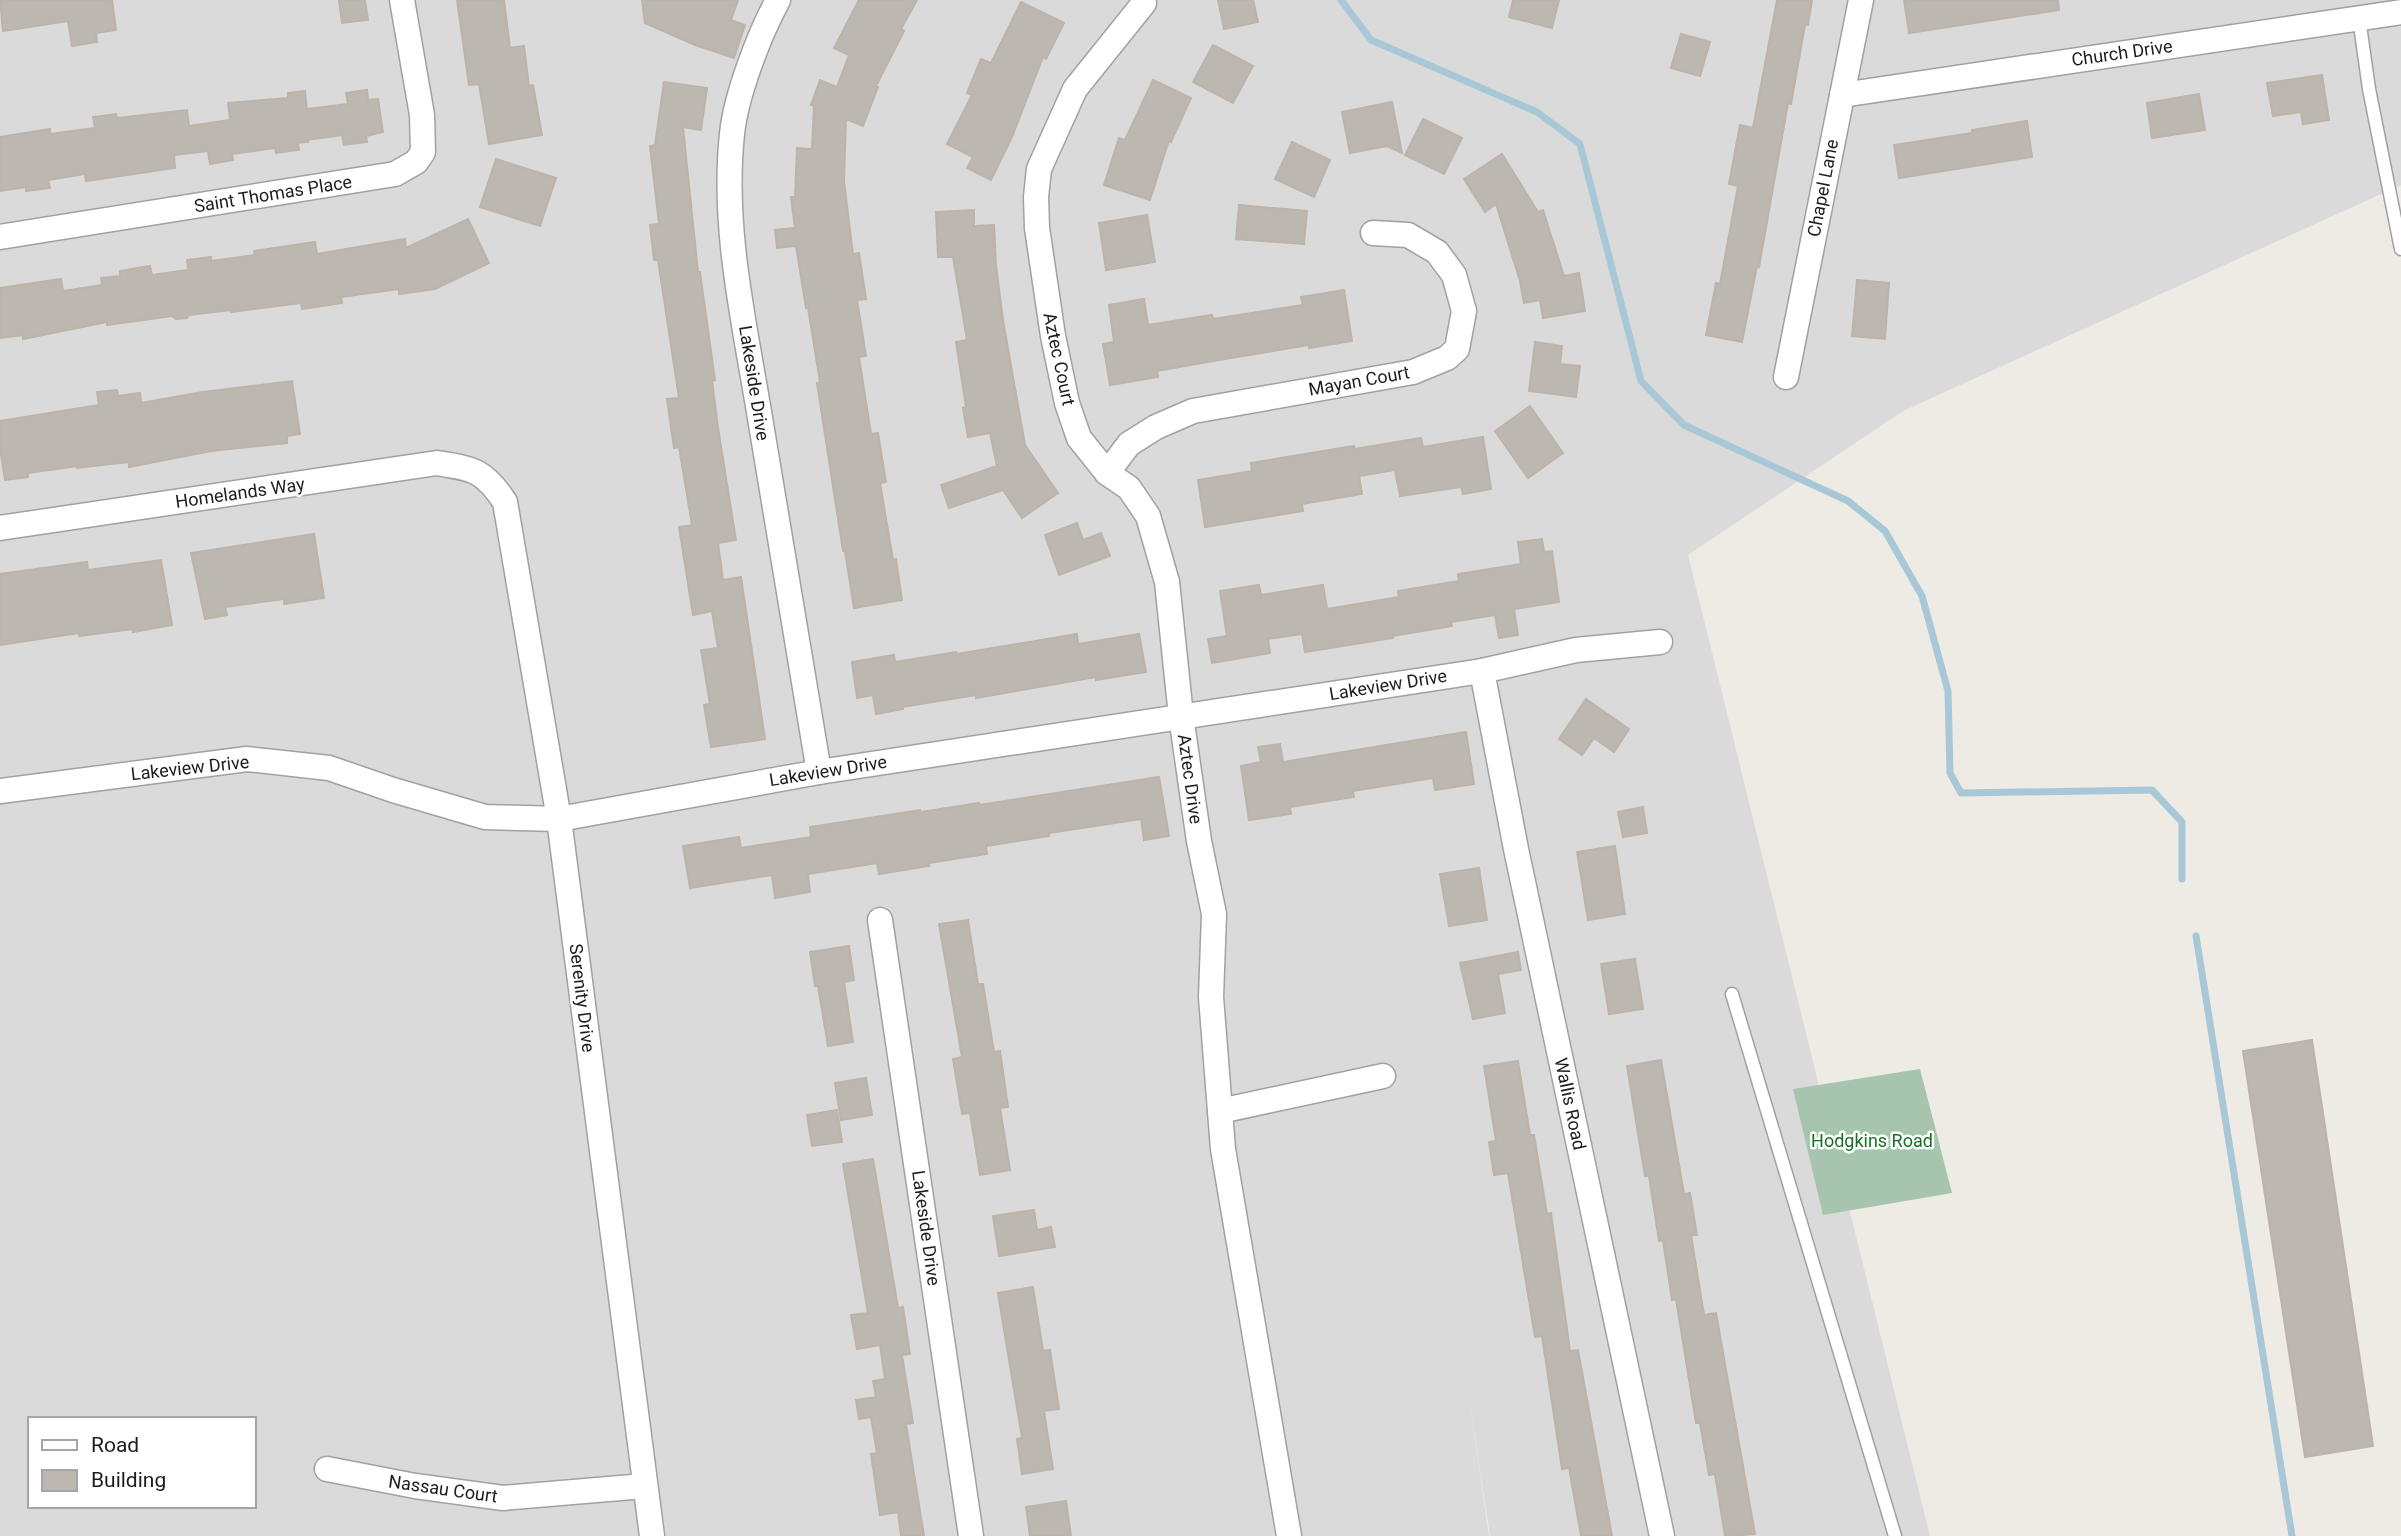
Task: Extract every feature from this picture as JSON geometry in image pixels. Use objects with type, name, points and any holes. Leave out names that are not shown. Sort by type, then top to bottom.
[{"type":"street","name":"Saint Thomas Place","points":[[0,237],[395,174],[416,162],[423,152],[422,116],[402,0]]},
{"type":"street","name":"Lakeside Drive","points":[[778,0],[767,21],[748,74],[732,131],[729,169],[731,225],[746,337],[819,772]]},
{"type":"street","name":"Chapel Lane","points":[[1786,377],[1861,0]]},
{"type":"street","name":"Aztec Court","points":[[1144,2],[1075,89],[1039,169],[1037,228],[1052,336],[1066,403],[1079,438],[1107,473],[1129,488],[1148,516],[1159,549],[1167,582],[1181,716]]},
{"type":"street","name":"Church Drive","points":[[1842,94],[2401,12]]},
{"type":"street","name":"Mayan Court","points":[[1107,473],[1129,444],[1156,427],[1193,411],[1413,372],[1447,358],[1457,349],[1464,311],[1454,275],[1437,252],[1408,235],[1373,233]]},
{"type":"street","name":"Homelands Way","points":[[0,528],[358,476],[414,465],[437,463],[479,473]]},
{"type":"street","name":"Serenity Drive","points":[[479,473],[492,483],[505,502],[559,819],[652,1536]]},
{"type":"street","name":"Lakeview Drive","points":[[0,791],[247,760],[329,768],[485,817],[559,819],[819,772],[1482,671],[1576,650],[1660,642]]},
{"type":"street","name":"Wallis Road","points":[[1482,671],[1516,849],[1662,1536]]},
{"type":"street","name":"Aztec Drive","points":[[1181,716],[1199,841],[1214,914],[1211,998],[1223,1149],[1289,1536]]},
{"type":"street","name":"Lakeside Drive","points":[[880,920],[971,1536]]},
{"type":"street","points":[[1220,1111],[1383,1076]]},
{"type":"street","name":"Nassau Court","points":[[327,1469],[503,1499],[645,1486]]},
{"type":"lane","points":[[2359,18],[2369,89],[2401,248]]},
{"type":"lane","points":[[1732,994],[1895,1536]]},
{"type":"shaded area","points":[[0,0],[2401,0],[2401,185],[1903,411],[1688,555],[1930,1536],[1490,1536],[1467,1385],[1489,1536],[0,1536]]},
{"type":"green space","name":"Hodgkins Road","points":[[1920,1069],[1952,1193],[1823,1215],[1793,1089]]},
{"type":"building","points":[[0,0],[112,0],[116,30],[96,33],[97,42],[72,46],[68,21],[3,31]]},
{"type":"building","points":[[339,0],[365,0],[368,20],[342,23]]},
{"type":"building","points":[[457,0],[504,0],[510,48],[524,46],[529,86],[533,85],[542,135],[489,144],[479,84],[469,85]]},
{"type":"building","points":[[642,0],[738,0],[731,20],[745,25],[734,58],[695,45],[645,23]]},
{"type":"building","points":[[859,0],[917,0],[876,86],[878,87],[863,126],[846,119],[844,181],[853,254],[859,253],[866,299],[857,300],[866,356],[859,357],[871,434],[878,433],[886,482],[880,483],[902,600],[854,608],[817,383],[820,382],[796,246],[777,248],[775,230],[795,228],[791,197],[795,197],[797,148],[812,149],[814,106],[811,105],[820,80],[837,87],[849,55],[834,48]]},
{"type":"building","points":[[1218,0],[1253,0],[1258,22],[1224,29]]},
{"type":"building","points":[[1513,0],[1559,0],[1552,28],[1509,17]]},
{"type":"building","points":[[1777,0],[1812,0],[1791,104],[1788,103],[1759,267],[1757,266],[1742,342],[1706,335],[1716,283],[1720,284],[1738,186],[1729,184],[1740,125],[1753,128]]},
{"type":"building","points":[[1904,0],[2058,0],[2059,10],[1909,33]]},
{"type":"building","points":[[1021,2],[1064,23],[1046,59],[1043,57],[1012,137],[991,180],[967,168],[973,157],[947,144],[972,95],[967,93],[981,59],[991,63]]},
{"type":"building","points":[[1681,34],[1710,42],[1700,76],[1671,68]]},
{"type":"building","points":[[1213,45],[1253,66],[1233,103],[1193,82]]},
{"type":"building","points":[[2322,75],[2329,120],[2303,124],[2301,112],[2273,116],[2267,83]]},
{"type":"building","points":[[1153,80],[1191,98],[1171,142],[1169,140],[1150,200],[1104,185],[1119,138],[1125,140]]},
{"type":"building","points":[[664,82],[707,88],[701,130],[683,127],[698,272],[715,380],[712,381],[718,428],[736,540],[718,543],[723,580],[741,577],[765,739],[711,747],[704,705],[710,704],[701,650],[718,648],[712,611],[693,615],[679,527],[692,525],[679,447],[674,448],[667,399],[679,398],[658,260],[654,260],[650,225],[659,224],[650,146],[655,145]]},
{"type":"building","points":[[367,90],[368,100],[378,99],[383,132],[366,136],[367,142],[344,145],[342,135],[298,143],[299,150],[276,153],[275,148],[232,154],[233,160],[210,164],[208,151],[174,155],[175,168],[86,181],[85,174],[48,180],[50,188],[26,191],[26,187],[0,191],[0,137],[50,129],[50,134],[95,128],[93,117],[116,114],[117,118],[187,110],[189,126],[230,120],[228,103],[288,98],[288,93],[305,91],[307,109],[348,104],[346,93]]},
{"type":"building","points":[[2199,94],[2205,130],[2152,138],[2147,103]]},
{"type":"building","points":[[1392,102],[1402,153],[1387,146],[1350,153],[1342,112]]},
{"type":"building","points":[[1423,119],[1462,138],[1444,174],[1405,155]]},
{"type":"building","points":[[2027,121],[2032,157],[1899,178],[1894,145]]},
{"type":"building","points":[[1292,142],[1330,160],[1314,197],[1275,179]]},
{"type":"building","points":[[1502,154],[1538,212],[1543,210],[1564,276],[1579,273],[1585,311],[1543,318],[1540,300],[1524,303],[1520,281],[1496,204],[1485,212],[1464,179]]},
{"type":"building","points":[[496,159],[556,178],[540,226],[480,207]]},
{"type":"building","points":[[1239,205],[1307,211],[1304,244],[1236,239]]},
{"type":"building","points":[[974,210],[974,226],[994,225],[1003,320],[1025,445],[1058,493],[1022,518],[1003,490],[949,508],[941,485],[997,466],[990,433],[968,437],[956,342],[967,340],[953,257],[938,257],[936,212]]},
{"type":"building","points":[[1147,215],[1155,262],[1106,270],[1099,223]]},
{"type":"building","points":[[468,219],[489,263],[435,289],[399,294],[399,289],[341,297],[342,303],[302,309],[301,303],[189,315],[187,318],[176,319],[172,316],[107,325],[107,322],[23,339],[23,335],[0,338],[0,288],[61,279],[63,291],[102,285],[101,278],[120,276],[120,271],[150,266],[152,275],[188,270],[187,260],[211,257],[211,261],[255,255],[254,251],[315,242],[317,254],[405,239],[406,248]]},
{"type":"building","points":[[1857,280],[1889,283],[1885,339],[1852,336]]},
{"type":"building","points":[[1344,290],[1352,341],[1309,348],[1309,345],[1157,371],[1158,377],[1110,385],[1103,344],[1114,342],[1109,305],[1144,299],[1148,325],[1212,315],[1213,319],[1303,305],[1301,297]]},
{"type":"building","points":[[1535,342],[1562,346],[1560,364],[1580,366],[1576,397],[1529,391]]},
{"type":"building","points":[[292,381],[300,434],[287,436],[287,443],[211,451],[129,467],[129,462],[77,466],[28,473],[28,477],[5,480],[0,448],[0,421],[99,405],[97,392],[117,390],[118,396],[140,393],[141,403]]},
{"type":"building","points":[[1530,406],[1563,453],[1528,478],[1495,431]]},
{"type":"building","points":[[1483,437],[1491,489],[1463,494],[1461,487],[1400,496],[1395,470],[1359,476],[1362,494],[1302,504],[1303,511],[1205,527],[1198,480],[1252,471],[1251,463],[1354,446],[1355,449],[1421,438],[1423,447]]},
{"type":"building","points":[[1077,523],[1083,540],[1101,533],[1110,556],[1059,575],[1045,535]]},
{"type":"building","points":[[314,534],[324,598],[284,604],[284,599],[225,607],[227,615],[205,619],[191,553]]},
{"type":"building","points":[[1542,539],[1544,552],[1552,551],[1559,602],[1514,609],[1518,635],[1499,638],[1495,615],[1451,622],[1452,626],[1393,638],[1305,652],[1302,634],[1268,639],[1270,653],[1212,663],[1208,639],[1227,636],[1220,591],[1259,585],[1261,595],[1323,585],[1327,609],[1399,597],[1398,591],[1459,581],[1458,574],[1521,564],[1518,542]]},
{"type":"building","points":[[161,560],[172,625],[133,632],[133,629],[79,636],[79,633],[0,645],[0,574],[87,562],[88,570]]},
{"type":"building","points":[[1077,634],[1078,644],[1139,634],[1146,672],[1096,680],[1096,677],[976,698],[976,695],[876,714],[873,695],[857,698],[852,662],[894,655],[895,662]]},
{"type":"building","points":[[1586,699],[1629,729],[1614,752],[1594,738],[1582,755],[1559,739]]},
{"type":"building","points":[[1466,732],[1474,784],[1435,790],[1433,778],[1353,791],[1354,797],[1290,807],[1291,814],[1249,820],[1241,766],[1261,762],[1258,747],[1280,744],[1283,762]]},
{"type":"building","points":[[1159,777],[1169,836],[1144,840],[1141,819],[986,846],[987,854],[929,863],[929,866],[879,874],[877,863],[808,874],[810,892],[775,898],[772,875],[690,888],[683,846],[739,837],[741,848],[811,837],[810,827],[920,810],[979,805]]},
{"type":"building","points":[[1643,807],[1647,833],[1623,837],[1618,812]]},
{"type":"building","points":[[1615,846],[1625,914],[1588,920],[1577,852]]},
{"type":"building","points":[[1479,868],[1487,920],[1449,926],[1440,874]]},
{"type":"building","points":[[968,920],[978,984],[983,984],[994,1052],[1000,1051],[1008,1107],[1000,1108],[1010,1170],[980,1175],[970,1113],[962,1114],[953,1059],[962,1057],[939,924]]},
{"type":"building","points":[[849,946],[854,980],[844,982],[853,1042],[828,1046],[810,952]]},
{"type":"building","points":[[1518,952],[1521,970],[1498,974],[1505,1013],[1473,1019],[1460,963]]},
{"type":"building","points":[[1635,959],[1643,1009],[1609,1014],[1601,964]]},
{"type":"building","points":[[2312,1040],[2373,1446],[2305,1457],[2243,1051]]},
{"type":"building","points":[[1661,1060],[1684,1194],[1690,1193],[1697,1235],[1691,1235],[1704,1315],[1716,1313],[1755,1534],[1725,1536],[1715,1474],[1709,1475],[1700,1423],[1696,1423],[1676,1299],[1672,1300],[1663,1240],[1659,1241],[1649,1176],[1645,1176],[1627,1066]]},
{"type":"building","points":[[1518,1061],[1547,1214],[1551,1213],[1570,1351],[1578,1350],[1612,1536],[1581,1536],[1569,1468],[1562,1469],[1542,1336],[1535,1337],[1508,1173],[1494,1175],[1489,1142],[1496,1141],[1484,1066]]},
{"type":"building","points":[[866,1078],[872,1115],[841,1120],[835,1083]]},
{"type":"building","points":[[837,1110],[842,1142],[812,1146],[807,1115]]},
{"type":"building","points":[[873,1159],[898,1308],[903,1307],[910,1354],[902,1355],[913,1423],[906,1424],[924,1536],[901,1536],[898,1512],[880,1515],[871,1454],[877,1453],[871,1417],[859,1419],[856,1400],[876,1397],[873,1381],[885,1379],[880,1345],[857,1349],[851,1315],[868,1313],[843,1164]]},
{"type":"building","points":[[1034,1210],[1037,1230],[1051,1227],[1055,1247],[999,1256],[993,1216]]},
{"type":"building","points":[[1033,1287],[1043,1351],[1050,1350],[1059,1409],[1044,1411],[1053,1469],[1022,1474],[1017,1439],[1022,1438],[998,1293]]},
{"type":"building","points":[[1066,1501],[1071,1536],[1030,1536],[1026,1507]]},
{"type":"waterway","points":[[1341,0],[1371,40],[1537,112],[1580,144],[1641,381],[1684,425],[1848,501],[1885,531],[1922,596],[1948,691],[1950,773],[1961,793],[2152,790],[2182,822],[2182,879]]},
{"type":"waterway","points":[[2196,936],[2292,1536]]}]
